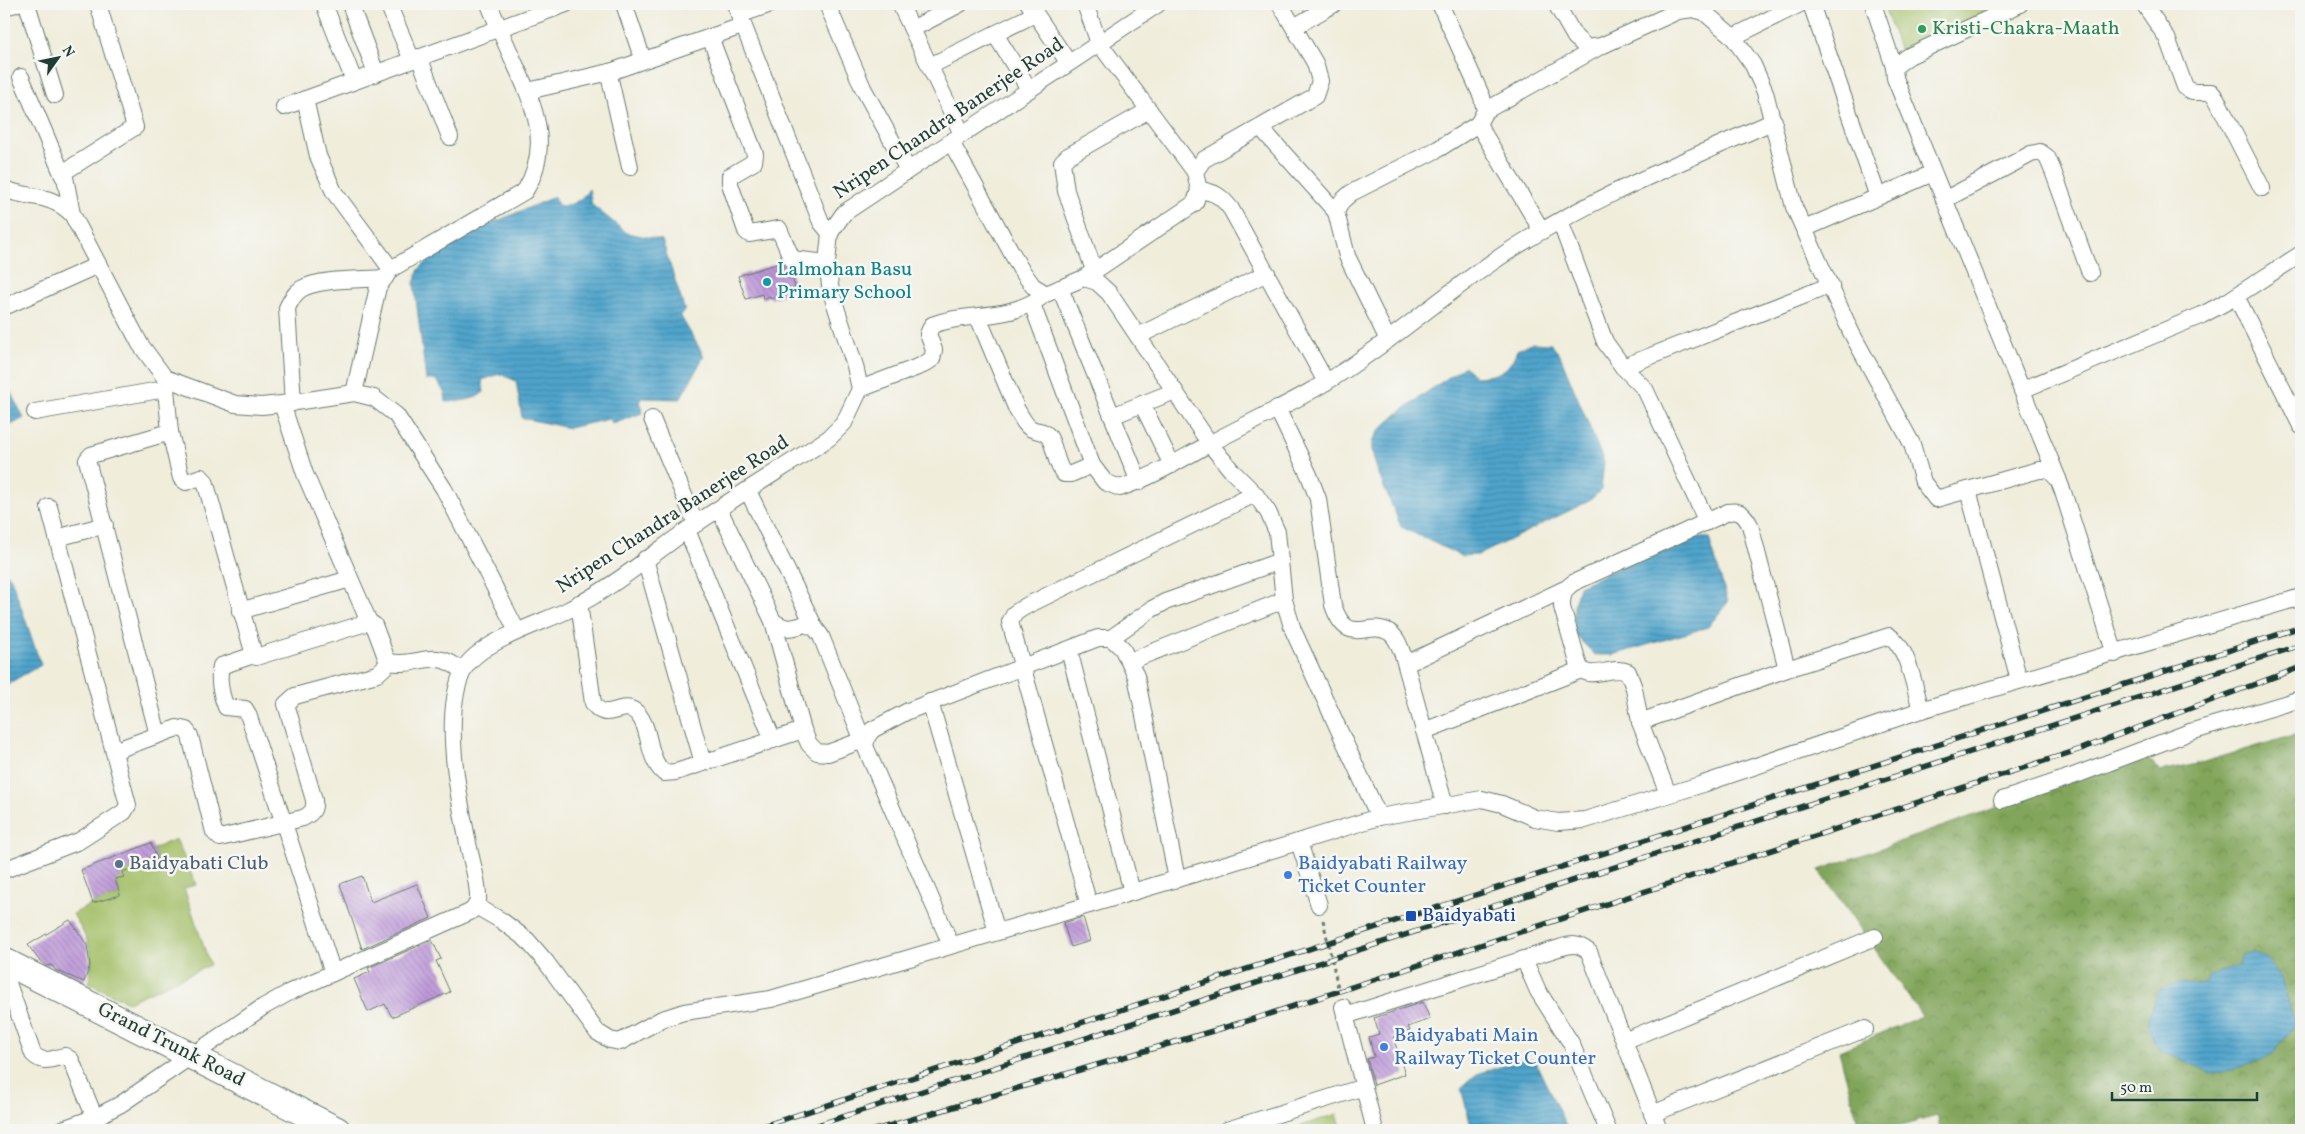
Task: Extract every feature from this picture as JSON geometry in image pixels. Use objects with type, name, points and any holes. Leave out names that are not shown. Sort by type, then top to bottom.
[{"type":"main road","name":"Grand Trunk Road","points":[[5,966],[193,1056],[337,1130]]},
{"type":"street","points":[[4,7],[16,4]]},
{"type":"street","points":[[27,4],[55,95]]},
{"type":"street","points":[[63,176],[66,169],[135,127],[98,4]]},
{"type":"street","points":[[324,4],[354,81]]},
{"type":"street","points":[[350,4],[376,73]]},
{"type":"street","points":[[388,4],[450,137]]},
{"type":"street","points":[[354,393],[378,287],[388,274],[525,191],[534,176],[540,149],[538,119],[528,91],[489,4]]},
{"type":"street","points":[[284,107],[566,4]]},
{"type":"street","points":[[624,4],[643,60]]},
{"type":"street","points":[[528,91],[614,71],[710,37],[739,15],[771,4]]},
{"type":"street","points":[[827,4],[867,96],[908,170]]},
{"type":"street","points":[[900,4],[930,66],[957,138],[1020,268],[1033,286],[1053,291]]},
{"type":"street","points":[[912,29],[960,4]]},
{"type":"street","points":[[860,390],[923,365],[932,359],[934,350],[928,334],[932,325],[943,321],[1014,312],[1032,304],[1053,291],[1089,274],[1195,204],[1199,190],[1195,172],[1099,43],[1085,4]]},
{"type":"street","name":"Nripen Chandra Banerjee Road","points":[[462,671],[474,658],[489,647],[517,631],[580,603],[719,509],[829,438],[844,424],[860,390],[855,366],[831,292],[827,263],[830,233],[844,213],[1099,43],[1138,10],[1158,4]]},
{"type":"street","points":[[1195,172],[1203,160],[1315,96],[1320,81],[1316,64],[1280,4]]},
{"type":"street","points":[[1294,26],[1334,4]]},
{"type":"street","points":[[1440,4],[1482,97],[1482,118],[1542,231]]},
{"type":"street","points":[[1556,4],[1575,36],[1587,48],[1601,46]]},
{"type":"street","points":[[1733,37],[1801,4],[1878,197]]},
{"type":"street","points":[[1873,4],[1894,67],[1895,78],[2058,479],[2086,558],[2115,654]]},
{"type":"street","points":[[1894,67],[1909,56],[2020,4]]},
{"type":"street","points":[[2144,4],[2167,38],[2185,87],[2192,92],[2211,92],[2216,98],[2262,188]]},
{"type":"street","points":[[1336,212],[1342,201],[1351,193],[1438,149],[1482,118],[1601,46],[1678,12],[1702,8],[1733,37],[1753,65],[1765,92],[1774,121],[1788,189],[1804,229],[1851,332],[1912,444],[1923,482],[1929,492],[1936,499],[2039,470],[2049,470],[2058,479]]},
{"type":"street","points":[[930,66],[996,34],[1032,9],[1068,62]]},
{"type":"street","points":[[739,15],[821,222],[830,233]]},
{"type":"street","points":[[996,34],[1029,89]]},
{"type":"street","points":[[710,37],[754,154],[754,162],[730,176],[730,184],[746,232],[749,234],[779,229],[792,259],[827,263]]},
{"type":"street","points":[[614,71],[608,75],[630,167]]},
{"type":"street","points":[[20,76],[63,176],[72,214],[140,344],[165,384],[170,432],[183,481],[200,478],[204,481],[254,655]]},
{"type":"street","points":[[305,99],[318,156],[334,192],[388,274]]},
{"type":"street","points":[[1149,110],[1068,156],[1062,162],[1066,191],[1089,274],[1109,292],[1210,444],[1232,471],[1255,494],[1268,512],[1277,532],[1284,600],[1293,630],[1379,817]]},
{"type":"street","points":[[1032,304],[1092,465],[1106,482],[1120,488],[1139,482],[1326,382],[1388,340],[1436,302],[1508,251],[1589,204],[1774,121]]},
{"type":"street","points":[[1261,128],[1336,212],[1347,256],[1388,340]]},
{"type":"street","points":[[1944,200],[2032,154],[2040,152],[2047,157],[2053,171],[2090,273]]},
{"type":"street","points":[[1804,229],[1933,173]]},
{"type":"street","points":[[4,189],[18,194],[51,199],[72,214]]},
{"type":"street","points":[[1199,190],[1214,192],[1223,198],[1231,208],[1326,382]]},
{"type":"street","points":[[1560,221],[1605,342],[1623,367],[1645,389],[1707,522]]},
{"type":"street","points":[[2022,390],[2182,324],[2236,296],[2301,254]]},
{"type":"street","points":[[4,307],[98,265]]},
{"type":"street","points":[[1138,336],[1267,273]]},
{"type":"street","points":[[388,274],[314,284],[292,296],[287,308],[288,404],[305,474],[368,622],[374,625],[387,660],[390,662]]},
{"type":"street","points":[[1623,367],[1831,285]]},
{"type":"street","points":[[1053,291],[1112,416],[1139,482]]},
{"type":"street","points":[[2236,296],[2301,426]]},
{"type":"street","points":[[978,317],[1017,410],[1026,424],[1032,429],[1045,433],[1050,438],[1059,469],[1064,474],[1071,474],[1092,465]]},
{"type":"street","points":[[35,412],[165,384],[235,404],[261,406],[288,404],[354,393],[374,398],[396,416],[444,489],[517,631]]},
{"type":"street","points":[[1112,416],[1175,391]]},
{"type":"street","points":[[1142,404],[1172,465]]},
{"type":"street","points":[[1277,408],[1318,498],[1333,605],[1337,616],[1345,626],[1356,630],[1389,632],[1398,641],[1445,806]]},
{"type":"street","points":[[652,419],[773,740]]},
{"type":"street","points":[[158,735],[87,457],[170,432]]},
{"type":"street","points":[[1968,490],[2019,680]]},
{"type":"street","points":[[748,491],[815,628],[821,636],[864,743],[951,945]]},
{"type":"street","points":[[1089,905],[1010,622],[1015,613],[1255,494]]},
{"type":"street","points":[[4,870],[79,841],[124,812],[128,805],[49,507]]},
{"type":"street","points":[[719,509],[773,621],[803,730],[809,744],[817,752],[828,753],[864,743],[872,730],[908,711],[1098,638],[1111,638],[1165,602],[1280,561]]},
{"type":"street","points":[[1406,664],[1565,589],[1573,583],[1728,512],[1737,511],[1744,514],[1750,525],[1787,669]]},
{"type":"street","points":[[57,538],[105,525]]},
{"type":"street","points":[[645,559],[703,763]]},
{"type":"street","points":[[240,611],[350,579]]},
{"type":"street","points":[[1565,589],[1562,607],[1581,670]]},
{"type":"street","points":[[476,906],[502,921],[527,940],[546,962],[597,1032],[610,1040],[620,1042],[662,1019],[684,1012],[771,998],[1177,879],[1379,817],[1482,799],[1502,804],[1536,818],[1558,822],[1586,820],[1703,784],[1921,710],[2019,680],[2115,654],[2192,628],[2301,597]]},
{"type":"street","points":[[1130,661],[1284,600]]},
{"type":"street","points":[[580,603],[593,703],[597,709],[606,714],[628,709],[637,713],[654,759],[664,773],[676,772],[803,730]]},
{"type":"street","points":[[773,621],[782,628],[791,629],[805,624],[815,628]]},
{"type":"street","points":[[334,973],[248,714],[245,709],[226,707],[223,700],[219,673],[220,666],[254,655],[256,657],[368,622]]},
{"type":"street","points":[[1640,722],[1787,669],[1889,636],[1897,640],[1903,649],[1921,710]]},
{"type":"street","points":[[1111,638],[1122,648],[1136,676],[1177,879]]},
{"type":"street","points":[[1069,650],[1132,892]]},
{"type":"street","points":[[60,1130],[98,1124],[263,1007],[290,992],[470,912],[476,906],[478,900],[457,786],[454,758],[456,695],[462,671],[455,665],[434,658],[390,662],[377,674],[289,699],[286,704],[315,808],[304,818],[220,838],[214,832],[190,736],[186,730],[177,728],[114,751]]},
{"type":"street","points":[[1424,731],[1581,670],[1593,674],[1620,668],[1628,672],[1634,688],[1640,722],[1668,794]]},
{"type":"street","points":[[2002,800],[2076,775],[2190,732],[2301,699]]},
{"type":"street","points":[[930,702],[997,932]]},
{"type":"street","points":[[1298,842],[1319,904]]},
{"type":"street","points":[[1624,1041],[1875,937]]},
{"type":"street","points":[[1375,1130],[1344,1011],[1573,944],[1582,946],[1589,952],[1658,1130]]},
{"type":"street","points":[[1524,959],[1538,991],[1571,1042],[1608,1130]]},
{"type":"street","points":[[5,966],[34,1054],[38,1059],[48,1062],[65,1056],[71,1060],[98,1124]]},
{"type":"street","points":[[1652,1114],[1865,1029]]},
{"type":"street","points":[[1227,1130],[1364,1087]]},
{"type":"path","points":[[1319,904],[1344,1011]]},
{"type":"green space","name":"Kristi-Chakra-Maath","points":[[1883,4],[2002,4],[1901,54]]},
{"type":"green space","points":[[2301,733],[2301,1130],[1941,1130],[1937,1116],[1886,1130],[1860,1130],[1839,1051],[1922,1016],[1819,870],[2145,755],[2160,772],[2197,764]]},
{"type":"green space","points":[[176,839],[196,885],[184,888],[210,965],[128,1002],[88,983],[91,955],[83,932],[73,914],[93,903],[120,895],[115,879],[122,872],[157,859],[153,849]]},
{"type":"green space","points":[[1337,1114],[1342,1130],[1289,1130]]},
{"type":"water","points":[[589,189],[592,205],[627,233],[662,240],[685,311],[680,315],[704,356],[680,399],[640,398],[642,413],[613,424],[609,419],[569,428],[522,418],[516,381],[500,374],[482,380],[484,392],[480,395],[466,400],[446,402],[445,394],[437,380],[426,380],[414,283],[419,269],[452,240],[554,197],[558,205],[572,204],[580,199]]},
{"type":"water","points":[[1533,343],[1551,344],[1560,355],[1604,462],[1601,490],[1589,501],[1479,555],[1461,556],[1401,527],[1383,485],[1372,452],[1372,444],[1376,435],[1398,414],[1465,366],[1475,377],[1496,374],[1510,364],[1517,350]]},
{"type":"water","points":[[4,379],[24,418],[4,429]]},
{"type":"water","points":[[1689,536],[1709,538],[1728,602],[1708,627],[1613,655],[1595,655],[1574,634],[1574,605],[1579,586]]},
{"type":"water","points":[[4,570],[11,578],[41,665],[4,686]]},
{"type":"water","points":[[2252,953],[2266,958],[2281,978],[2295,1024],[2273,1054],[2231,1071],[2212,1073],[2161,1051],[2154,1042],[2147,1022],[2156,997],[2162,989],[2183,983],[2193,986],[2206,983],[2208,976],[2238,966],[2242,954]]},
{"type":"water","points":[[1522,1060],[1535,1061],[1568,1130],[1472,1130],[1461,1088],[1477,1074]]},
{"type":"building","name":"Lalmohan Basu Primary School","points":[[782,262],[790,268],[795,288],[771,299],[770,296],[763,299],[762,294],[746,299],[738,276]]},
{"type":"building","name":"Baidyabati Club","points":[[151,843],[157,859],[122,872],[124,877],[115,879],[120,895],[93,903],[81,870]]},
{"type":"building","points":[[362,876],[371,902],[417,884],[431,918],[362,949],[340,884]]},
{"type":"building","points":[[1083,917],[1090,941],[1071,947],[1063,923]]},
{"type":"building","points":[[70,920],[87,945],[90,965],[84,982],[55,970],[52,965],[46,966],[38,959],[28,945]]},
{"type":"building","points":[[432,940],[441,959],[436,961],[450,992],[392,1017],[385,1004],[368,1012],[354,979],[370,972],[368,968]]},
{"type":"building","name":"Baidyabati Main Railway Ticket Counter","points":[[1423,1002],[1430,1019],[1408,1027],[1410,1031],[1393,1037],[1405,1074],[1374,1085],[1367,1059],[1374,1057],[1369,1037],[1379,1034],[1374,1018]]},
{"type":"railway","points":[[751,1130],[2301,627]]},
{"type":"railway","points":[[802,1130],[2301,645]]},
{"type":"railway","points":[[875,1130],[1257,1018],[2081,749],[2301,667]]},
{"type":"place","name":"Kristi-Chakra-Maath","points":[[1922,29]]},
{"type":"place","name":"Lalmohan Basu Primary School","points":[[767,282]]},
{"type":"place","name":"Baidyabati Club","points":[[119,864]]},
{"type":"place","name":"Baidyabati Railway Ticket Counter","points":[[1288,875]]},
{"type":"place","name":"Baidyabati","points":[[1411,916]]},
{"type":"place","name":"Baidyabati Main Railway Ticket Counter","points":[[1384,1047]]}]
